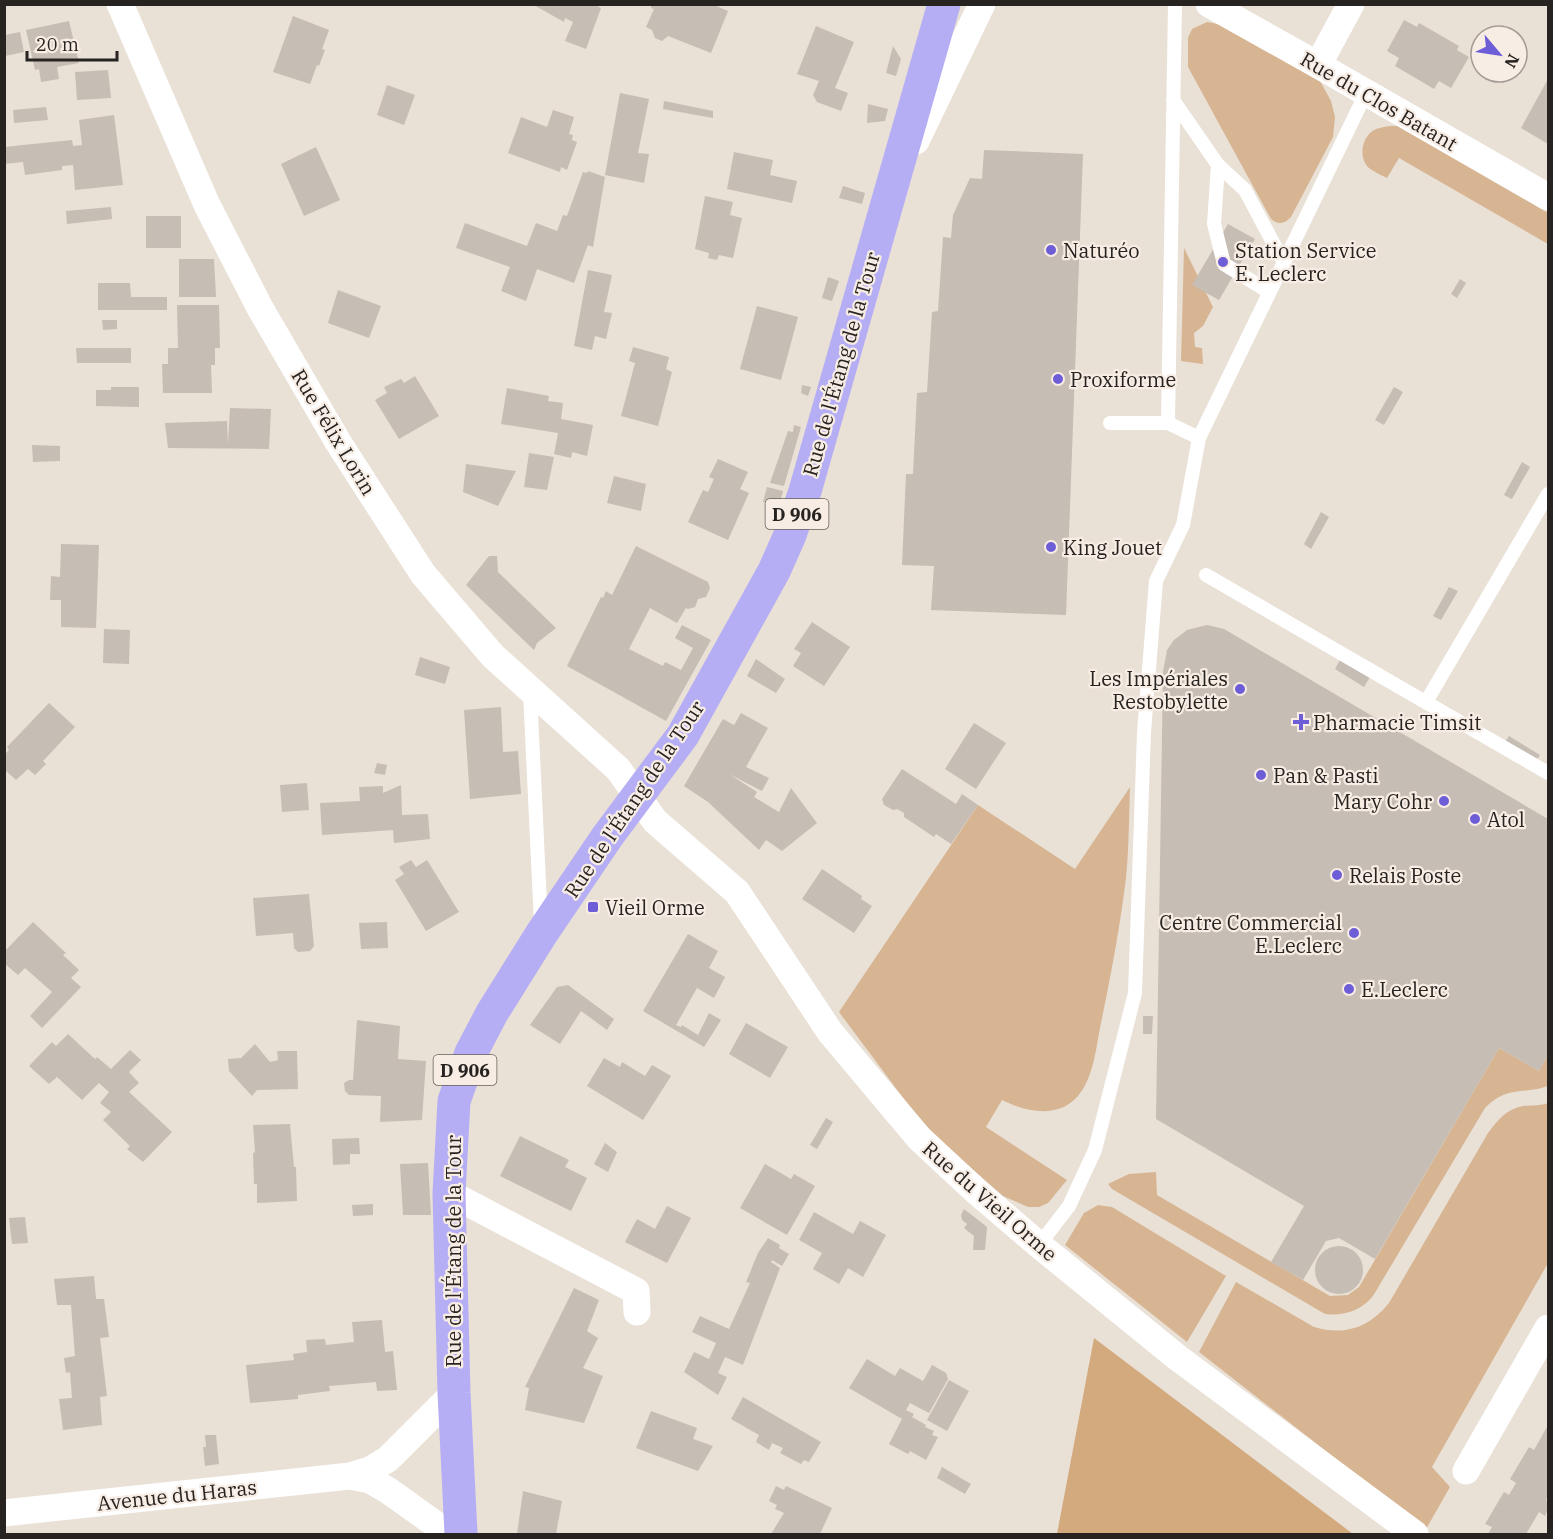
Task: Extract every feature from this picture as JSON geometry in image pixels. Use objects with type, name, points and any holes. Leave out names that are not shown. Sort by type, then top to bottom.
[{"type":"main road","name":"Rue de l'Étang de la Tour","points":[[461,1534],[454,1393],[449,1193],[454,1101],[467,1063],[492,1013],[542,933],[607,837],[683,735],[774,571],[790,535],[805,491],[944,4]]},
{"type":"street","name":"Rue Félix Lorin","points":[[120,4],[207,205],[261,308],[338,442],[423,574],[493,656],[618,769],[638,796]]},
{"type":"street","points":[[887,202],[982,4]]},
{"type":"street","name":"Rue du Clos Batant","points":[[1209,4],[1548,197]]},
{"type":"street","points":[[1318,65],[1351,4]]},
{"type":"street","name":"Rue du Vieil Orme","points":[[638,796],[655,820],[737,892],[830,1032],[919,1138],[1039,1245],[1178,1358],[1414,1534]]},
{"type":"street","points":[[449,1193],[636,1292],[637,1312]]},
{"type":"street","points":[[1466,1471],[1548,1328]]},
{"type":"street","name":"Avenue du Haras","points":[[5,1506],[350,1476],[370,1470],[388,1459],[454,1393]]},
{"type":"street","name":"Avenue du Haras","points":[[350,1476],[370,1480],[389,1491],[449,1534]]},
{"type":"lane","points":[[1168,423],[1175,4]]},
{"type":"lane","points":[[1039,1245],[1069,1206],[1095,1150],[1134,993],[1144,732],[1156,581],[1183,525],[1199,438],[1366,93]]},
{"type":"lane","points":[[1173,100],[1218,165],[1245,190],[1284,263]]},
{"type":"lane","points":[[1218,165],[1214,224],[1224,264],[1269,292]]},
{"type":"lane","points":[[1110,423],[1168,423],[1199,438]]},
{"type":"lane","points":[[1426,702],[1548,494]]},
{"type":"lane","points":[[1206,575],[1548,773]]},
{"type":"lane","points":[[530,690],[542,933]]},
{"type":"shaded area","points":[[1207,22],[1218,24],[1320,81],[1331,101],[1335,117],[1333,137],[1291,217],[1284,222],[1279,223],[1271,219],[1188,67],[1188,38],[1192,29]]},
{"type":"shaded area","points":[[1398,126],[1548,213],[1548,244],[1399,158],[1387,178],[1369,168],[1362,150],[1365,140],[1373,131]]},
{"type":"shaded area","points":[[1184,248],[1213,307],[1203,326],[1194,333],[1195,347],[1202,348],[1203,364],[1181,361]]},
{"type":"shaded area","points":[[1130,787],[1124,896],[1096,1052],[1088,1080],[1078,1096],[1070,1103],[1051,1111],[1021,1108],[1002,1100],[986,1127],[1067,1180],[1048,1203],[1039,1207],[1028,1207],[1003,1196],[936,1137],[913,1111],[839,1012],[978,805],[1075,869]]},
{"type":"shaded area","points":[[1499,1048],[1539,1071],[1548,1055],[1548,1086],[1508,1093],[1485,1108],[1373,1296],[1358,1309],[1339,1314],[1325,1314],[1112,1189],[1108,1184],[1129,1174],[1156,1172],[1157,1195],[1330,1296],[1348,1295],[1359,1287]]},
{"type":"shaded area","points":[[1548,1103],[1548,1263],[1432,1467],[1450,1487],[1426,1529],[1199,1352],[1236,1282],[1314,1327],[1325,1330],[1355,1328],[1373,1319],[1389,1303],[1495,1124],[1507,1112],[1517,1107]]},
{"type":"shaded area","points":[[1098,1205],[1112,1207],[1226,1276],[1187,1342],[1065,1245],[1084,1213]]},
{"type":"shaded area","points":[[1094,1338],[1353,1534],[1057,1534]]},
{"type":"building","points":[[532,4],[593,4],[601,8],[586,49],[565,41],[573,22],[565,18],[564,22]]},
{"type":"building","points":[[652,4],[712,4],[728,11],[711,53],[668,36],[662,41],[655,38],[652,30],[646,27],[654,9],[651,8]]},
{"type":"building","points":[[293,16],[329,30],[322,49],[325,50],[310,84],[273,72]]},
{"type":"building","points":[[1404,20],[1417,27],[1419,23],[1459,46],[1457,50],[1469,57],[1451,88],[1439,81],[1434,89],[1395,66],[1399,58],[1387,51]]},
{"type":"building","points":[[69,21],[79,63],[57,67],[59,79],[41,82],[39,69],[35,70],[26,30]]},
{"type":"building","points":[[816,26],[854,42],[835,88],[848,93],[841,111],[817,102],[813,95],[819,81],[797,74]]},
{"type":"building","points":[[20,32],[24,52],[5,56],[5,35]]},
{"type":"building","points":[[893,46],[901,59],[896,76],[886,73]]},
{"type":"building","points":[[108,70],[111,98],[77,100],[75,72]]},
{"type":"building","points":[[1548,79],[1548,144],[1521,128]]},
{"type":"building","points":[[387,85],[415,95],[404,125],[377,115]]},
{"type":"building","points":[[620,93],[649,99],[638,153],[649,154],[644,183],[605,175]]},
{"type":"building","points":[[664,101],[713,111],[713,118],[663,109]]},
{"type":"building","points":[[868,104],[888,109],[885,121],[867,123]]},
{"type":"building","points":[[46,107],[48,120],[14,123],[13,110]]},
{"type":"building","points":[[553,110],[574,117],[569,134],[573,135],[572,140],[577,142],[567,170],[561,167],[560,172],[508,153],[521,117],[547,127]]},
{"type":"building","points":[[114,115],[123,185],[75,190],[73,165],[62,166],[62,170],[25,175],[23,162],[4,164],[4,147],[72,140],[73,146],[82,145],[79,120]]},
{"type":"building","points":[[316,147],[340,200],[304,216],[281,164]]},
{"type":"building","points":[[984,150],[1083,154],[1066,615],[931,610],[934,566],[902,565],[906,474],[913,474],[917,393],[927,392],[932,312],[938,311],[943,237],[951,238],[953,215],[970,178],[982,179]]},
{"type":"building","points":[[734,152],[773,160],[770,175],[797,181],[792,203],[727,189]]},
{"type":"building","points":[[588,171],[605,177],[593,247],[588,245],[574,283],[537,269],[526,301],[501,291],[510,267],[456,248],[465,223],[527,246],[536,223],[557,231],[563,215],[567,216],[583,172]]},
{"type":"building","points":[[843,186],[865,193],[862,204],[839,198]]},
{"type":"building","points":[[705,196],[733,202],[730,215],[742,218],[733,258],[719,255],[717,260],[708,258],[709,253],[695,249]]},
{"type":"building","points":[[111,207],[112,219],[67,224],[66,211]]},
{"type":"building","points":[[146,216],[181,216],[181,248],[146,248]]},
{"type":"building","name":"Station Service E. Leclerc","points":[[1228,224],[1255,239],[1219,300],[1192,285]]},
{"type":"building","points":[[179,259],[214,259],[216,297],[179,297]]},
{"type":"building","points":[[588,270],[612,275],[604,312],[612,313],[606,339],[595,336],[592,350],[574,346]]},
{"type":"building","points":[[828,277],[839,281],[832,301],[822,298]]},
{"type":"building","points":[[1460,279],[1466,283],[1457,298],[1451,294]]},
{"type":"building","points":[[98,283],[130,283],[131,297],[167,297],[167,310],[98,310]]},
{"type":"building","points":[[338,290],[381,306],[369,338],[328,323]]},
{"type":"building","points":[[177,305],[219,305],[220,348],[215,348],[215,365],[211,365],[212,393],[163,393],[162,364],[168,364],[168,348],[178,348]]},
{"type":"building","points":[[757,306],[798,317],[781,380],[740,369]]},
{"type":"building","points":[[102,320],[117,320],[117,329],[103,330]]},
{"type":"building","points":[[633,347],[669,357],[666,369],[672,372],[658,426],[621,416],[635,363],[629,361]]},
{"type":"building","points":[[76,348],[131,348],[131,363],[77,363]]},
{"type":"building","points":[[415,376],[439,416],[399,439],[375,400],[387,393],[384,387],[401,379],[404,383]]},
{"type":"building","points":[[802,385],[811,387],[808,396],[801,393]]},
{"type":"building","points":[[111,387],[139,387],[139,407],[96,406],[96,390],[111,390]]},
{"type":"building","points":[[1394,387],[1403,392],[1384,425],[1375,420]]},
{"type":"building","points":[[507,388],[549,396],[548,401],[563,403],[561,419],[593,425],[587,456],[572,452],[571,458],[554,454],[558,433],[501,424]]},
{"type":"building","points":[[230,408],[271,409],[269,449],[168,448],[165,423],[227,421],[228,444]]},
{"type":"building","points":[[794,425],[801,427],[784,486],[770,483],[788,431],[793,432]]},
{"type":"building","points":[[32,445],[60,446],[60,461],[33,462]]},
{"type":"building","points":[[529,453],[554,457],[547,490],[524,487]]},
{"type":"building","points":[[718,459],[748,472],[740,489],[749,493],[728,540],[688,522],[703,490],[708,492],[714,479],[709,477]]},
{"type":"building","points":[[1522,462],[1530,467],[1512,499],[1504,495]]},
{"type":"building","points":[[466,464],[516,471],[498,506],[463,492]]},
{"type":"building","points":[[614,476],[646,484],[641,511],[607,503]]},
{"type":"building","points":[[767,487],[783,491],[779,505],[763,502]]},
{"type":"building","points":[[1321,512],[1329,517],[1311,549],[1304,544]]},
{"type":"building","points":[[61,544],[99,545],[96,628],[61,627],[61,600],[50,600],[51,576],[60,577]]},
{"type":"building","points":[[636,546],[708,582],[710,588],[706,597],[698,599],[695,607],[686,608],[677,623],[650,608],[629,649],[663,666],[665,662],[681,670],[693,648],[675,638],[682,625],[711,640],[666,721],[567,666],[601,597],[603,598],[606,591],[612,595]]},
{"type":"building","points":[[489,556],[497,556],[498,572],[556,628],[537,643],[534,650],[466,585]]},
{"type":"building","points":[[1449,587],[1458,591],[1441,620],[1433,616]]},
{"type":"building","points":[[812,622],[850,647],[824,686],[793,666],[801,653],[794,649]]},
{"type":"building","name":"Centre Commercial E.Leclerc","points":[[1207,625],[1224,629],[1548,819],[1548,1055],[1539,1071],[1499,1048],[1375,1259],[1339,1238],[1326,1241],[1303,1280],[1271,1262],[1304,1206],[1156,1119],[1163,672],[1167,650],[1174,640],[1187,630]]},
{"type":"building","points":[[104,629],[130,630],[129,664],[103,663]]},
{"type":"building","points":[[420,657],[450,667],[445,684],[415,675]]},
{"type":"building","points":[[756,659],[785,679],[776,693],[747,676]]},
{"type":"building","points":[[1340,660],[1370,677],[1364,687],[1335,669]]},
{"type":"building","points":[[49,703],[75,727],[43,761],[46,764],[35,775],[28,769],[16,780],[4,769],[4,755],[9,750],[7,747]]},
{"type":"building","points":[[501,707],[503,752],[518,751],[521,794],[470,799],[464,710]]},
{"type":"building","points":[[741,713],[768,728],[746,767],[769,778],[762,791],[729,774],[757,792],[754,797],[779,812],[791,788],[817,823],[782,851],[766,840],[759,850],[708,802],[684,786],[723,719],[734,725]]},
{"type":"building","points":[[974,723],[1006,743],[976,789],[945,769]]},
{"type":"building","points":[[1509,736],[1540,755],[1534,764],[1503,745]]},
{"type":"building","points":[[377,763],[387,765],[385,775],[374,773]]},
{"type":"building","points":[[902,769],[956,804],[962,794],[978,805],[951,844],[936,834],[934,837],[904,817],[904,813],[884,805],[882,799]]},
{"type":"building","points":[[307,783],[309,810],[282,812],[280,785]]},
{"type":"building","points":[[401,785],[402,815],[428,814],[430,839],[394,843],[393,830],[322,835],[320,803],[360,801],[359,787],[383,786],[383,793]]},
{"type":"building","points":[[411,860],[416,867],[427,860],[459,912],[426,931],[395,880],[404,874],[399,867]]},
{"type":"building","points":[[822,869],[862,896],[861,899],[872,906],[854,933],[802,899]]},
{"type":"building","points":[[309,894],[314,946],[310,951],[298,952],[294,948],[293,933],[256,936],[253,898]]},
{"type":"building","points":[[33,922],[66,953],[63,955],[79,970],[71,978],[81,987],[42,1028],[30,1016],[52,992],[25,968],[18,975],[4,963],[4,952]]},
{"type":"building","points":[[387,922],[388,948],[361,949],[359,923]]},
{"type":"building","points":[[688,934],[718,951],[709,968],[725,977],[714,998],[697,988],[676,1025],[681,1027],[682,1025],[698,1035],[709,1013],[721,1020],[704,1047],[643,1011]]},
{"type":"building","points":[[568,985],[614,1019],[607,1030],[581,1011],[560,1044],[530,1025],[557,987]]},
{"type":"building","points":[[1143,1016],[1153,1016],[1152,1034],[1143,1034]]},
{"type":"building","points":[[357,1020],[400,1026],[398,1059],[426,1061],[422,1120],[380,1122],[381,1096],[349,1095],[345,1091],[344,1083],[353,1080]]},
{"type":"building","points":[[746,1023],[788,1047],[770,1078],[729,1054]]},
{"type":"building","points":[[68,1034],[95,1059],[97,1057],[111,1069],[130,1050],[141,1060],[129,1072],[139,1083],[129,1092],[172,1132],[143,1162],[127,1149],[130,1146],[103,1120],[111,1112],[100,1103],[109,1092],[99,1083],[82,1100],[57,1077],[49,1084],[29,1066],[52,1042],[56,1046]]},
{"type":"building","points":[[255,1044],[270,1062],[278,1060],[277,1051],[297,1051],[298,1089],[257,1090],[252,1096],[229,1071],[228,1059],[241,1058]]},
{"type":"building","points":[[604,1058],[620,1067],[622,1062],[645,1076],[652,1065],[671,1076],[643,1120],[587,1086]]},
{"type":"building","points":[[826,1118],[833,1122],[817,1149],[810,1145]]},
{"type":"building","points":[[290,1124],[294,1167],[296,1167],[297,1201],[257,1203],[257,1184],[254,1184],[253,1125]]},
{"type":"building","points":[[520,1136],[569,1160],[565,1167],[587,1178],[571,1211],[500,1176]]},
{"type":"building","points":[[359,1138],[360,1154],[350,1154],[350,1164],[333,1165],[332,1139]]},
{"type":"building","points":[[605,1143],[617,1152],[608,1172],[594,1164]]},
{"type":"building","points":[[428,1163],[431,1215],[403,1215],[400,1164]]},
{"type":"building","points":[[765,1164],[791,1179],[794,1174],[815,1186],[787,1235],[740,1208]]},
{"type":"building","points":[[373,1204],[373,1215],[353,1216],[352,1205]]},
{"type":"building","points":[[667,1206],[691,1218],[667,1263],[625,1242],[637,1219],[655,1229]]},
{"type":"building","points":[[964,1209],[987,1227],[985,1250],[973,1250],[974,1236],[964,1228],[967,1224],[962,1220],[961,1215]]},
{"type":"building","points":[[814,1212],[853,1234],[860,1221],[886,1235],[863,1277],[848,1268],[839,1284],[813,1269],[822,1253],[799,1240]]},
{"type":"building","points":[[25,1217],[28,1243],[12,1244],[9,1218]]},
{"type":"building","points":[[768,1238],[789,1254],[782,1266],[772,1260],[771,1262],[780,1268],[743,1365],[725,1357],[718,1373],[727,1377],[718,1395],[684,1372],[694,1352],[709,1359],[716,1343],[692,1332],[700,1316],[729,1329],[750,1283],[746,1282],[758,1253]]},
{"type":"building","points":[[1339,1246],[1356,1253],[1363,1270],[1356,1287],[1339,1294],[1322,1287],[1315,1270],[1322,1253]]},
{"type":"building","points":[[94,1276],[96,1299],[104,1299],[109,1337],[100,1338],[107,1396],[100,1397],[102,1425],[63,1430],[59,1399],[72,1398],[70,1372],[66,1373],[64,1358],[75,1356],[71,1305],[57,1305],[54,1279]]},
{"type":"building","points":[[574,1288],[599,1300],[587,1331],[598,1338],[583,1368],[603,1376],[584,1423],[525,1410],[529,1388],[525,1387]]},
{"type":"building","points":[[382,1320],[385,1352],[393,1351],[397,1390],[377,1391],[376,1382],[329,1386],[330,1391],[298,1395],[298,1399],[250,1403],[246,1365],[294,1360],[293,1354],[307,1352],[306,1340],[325,1339],[326,1345],[354,1342],[352,1322]]},
{"type":"building","points":[[867,1359],[895,1376],[900,1368],[923,1381],[932,1365],[946,1373],[948,1379],[929,1413],[910,1403],[906,1410],[914,1414],[912,1417],[926,1425],[925,1427],[934,1431],[932,1435],[938,1437],[926,1460],[910,1451],[908,1454],[889,1444],[902,1419],[849,1388]]},
{"type":"building","points":[[949,1380],[969,1391],[947,1431],[927,1420]]},
{"type":"building","points":[[743,1397],[821,1442],[809,1462],[804,1460],[801,1464],[780,1453],[783,1448],[772,1443],[769,1450],[756,1442],[759,1435],[731,1419]]},
{"type":"building","points":[[651,1411],[697,1428],[693,1439],[713,1446],[698,1471],[636,1448]]},
{"type":"building","points":[[1548,1425],[1548,1495],[1546,1500],[1548,1509],[1545,1516],[1539,1512],[1526,1534],[1488,1534],[1492,1527],[1485,1524],[1504,1492],[1509,1495],[1516,1483],[1510,1479],[1529,1447],[1534,1450]]},
{"type":"building","points":[[205,1435],[216,1435],[219,1464],[205,1466],[203,1447],[206,1447]]},
{"type":"building","points":[[942,1467],[971,1484],[965,1494],[937,1478]]},
{"type":"building","points":[[776,1486],[784,1490],[786,1486],[832,1508],[820,1534],[771,1534],[784,1513],[775,1509],[777,1505],[769,1501]]},
{"type":"building","points":[[523,1491],[562,1501],[556,1534],[517,1534]]},
{"type":"place","name":"Naturéo","points":[[1051,250]]},
{"type":"place","name":"Station Service E. Leclerc","points":[[1223,262]]},
{"type":"place","name":"Proxiforme","points":[[1058,379]]},
{"type":"place","name":"King Jouet","points":[[1051,547]]},
{"type":"place","name":"Les Impériales Restobylette","points":[[1240,689]]},
{"type":"place","name":"Pharmacie Timsit","points":[[1301,722]]},
{"type":"place","name":"Pan & Pasti","points":[[1261,775]]},
{"type":"place","name":"Mary Cohr","points":[[1444,801]]},
{"type":"place","name":"Atol","points":[[1475,819]]},
{"type":"place","name":"Relais Poste","points":[[1337,875]]},
{"type":"place","name":"Vieil Orme","points":[[593,907]]},
{"type":"place","name":"Centre Commercial E.Leclerc","points":[[1354,933]]},
{"type":"place","name":"E.Leclerc","points":[[1349,989]]}]
